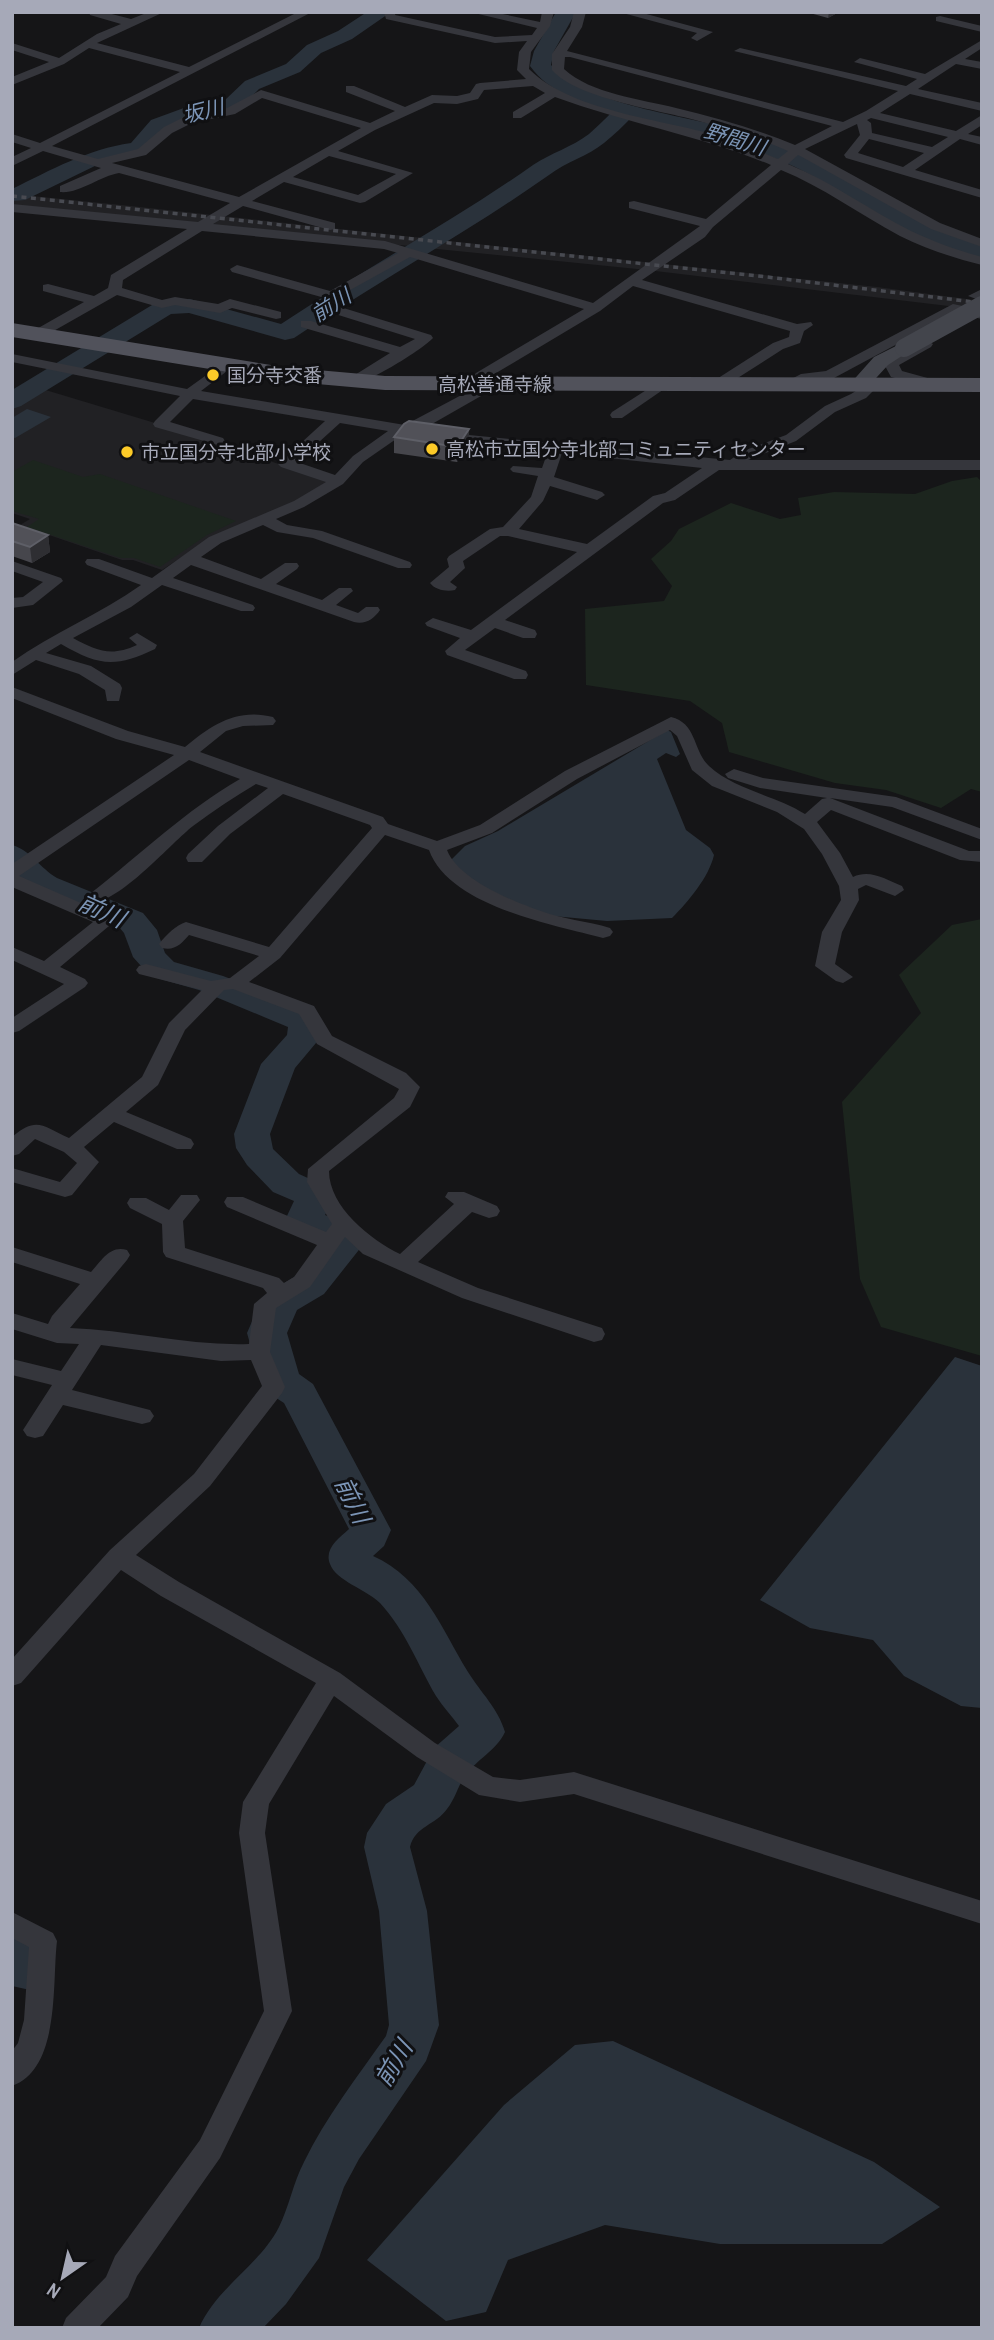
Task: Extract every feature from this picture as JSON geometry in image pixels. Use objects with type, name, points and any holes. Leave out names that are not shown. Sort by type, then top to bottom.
[{"type":"main road","points":[[865,385],[881,360],[982,305]]},
{"type":"main road","name":"高松善通寺線","points":[[12,330],[226,365],[355,381],[477,384],[982,385]]},
{"type":"street","points":[[12,81],[60,62],[73,51],[90,45],[101,36],[159,12]]},
{"type":"street","points":[[12,162],[307,12]]},
{"type":"street","points":[[391,12],[387,14],[390,18],[495,40],[520,37],[535,39]]},
{"type":"street","points":[[475,12],[544,26]]},
{"type":"street","points":[[548,12],[544,26],[525,52],[523,70],[535,82],[554,93],[610,113],[728,143],[781,163],[812,178],[905,233],[941,249],[982,261]]},
{"type":"street","points":[[580,12],[580,20],[558,54],[558,69],[569,80],[592,89],[757,135],[837,170],[932,224],[982,243]]},
{"type":"street","points":[[94,13],[132,23]]},
{"type":"street","points":[[630,13],[707,32],[696,38]]},
{"type":"street","points":[[940,19],[982,29]]},
{"type":"street","points":[[12,670],[33,654],[158,582],[215,540],[299,504],[338,481],[374,447],[467,400],[476,393],[481,376],[595,308],[700,234],[708,224],[796,151],[842,125],[864,117],[982,43]]},
{"type":"street","points":[[90,45],[190,71]]},
{"type":"street","points":[[16,50],[60,62]]},
{"type":"street","points":[[740,51],[982,107]]},
{"type":"street","points":[[558,54],[570,54],[842,125]]},
{"type":"street","points":[[957,61],[982,66]]},
{"type":"street","points":[[860,62],[926,78]]},
{"type":"street","points":[[457,100],[474,96],[480,87],[535,82]]},
{"type":"street","points":[[833,85],[982,119]]},
{"type":"street","points":[[349,89],[405,111]]},
{"type":"street","points":[[517,115],[554,93]]},
{"type":"street","points":[[89,162],[142,152],[168,130],[188,120],[230,111],[261,94],[371,128]]},
{"type":"street","points":[[115,290],[116,278],[242,201],[371,128],[432,99],[473,104]]},
{"type":"street","points":[[864,117],[982,141]]},
{"type":"street","points":[[864,117],[866,135],[850,155],[982,194]]},
{"type":"street","points":[[904,172],[982,119]]},
{"type":"street","points":[[866,135],[982,155]]},
{"type":"street","points":[[12,138],[116,170],[174,182],[330,226]]},
{"type":"street","points":[[283,178],[360,200],[407,173],[328,152]]},
{"type":"street","points":[[65,189],[104,171],[116,170]]},
{"type":"street","points":[[660,211],[678,199]]},
{"type":"street","points":[[635,205],[708,224]]},
{"type":"street","points":[[12,208],[385,245],[595,308]]},
{"type":"street","points":[[237,269],[332,296],[409,252]]},
{"type":"street","points":[[631,281],[802,327],[794,340],[778,345],[717,384]]},
{"type":"street","points":[[48,288],[95,301]]},
{"type":"street","points":[[38,334],[115,290],[162,304],[175,301],[220,309],[230,303],[276,314]]},
{"type":"street","points":[[787,385],[806,377],[829,375],[953,308],[981,314],[891,364],[896,374],[938,385]]},
{"type":"street","points":[[337,310],[426,338],[404,354],[355,381]]},
{"type":"street","points":[[306,324],[404,354]]},
{"type":"street","points":[[17,363],[61,368],[191,394],[407,429],[716,465],[982,465]]},
{"type":"street","points":[[218,441],[160,424],[226,365]]},
{"type":"street","points":[[617,415],[662,384]]},
{"type":"street","points":[[733,465],[743,457],[790,439],[831,408],[862,396],[865,385]]},
{"type":"street","points":[[337,418],[286,464],[338,481]]},
{"type":"street","points":[[508,531],[538,498],[557,447]]},
{"type":"street","points":[[520,675],[453,651],[584,551],[591,550],[659,499],[670,497],[716,465]]},
{"type":"street","points":[[518,469],[546,476],[597,495]]},
{"type":"street","points":[[264,519],[284,529],[316,534],[404,565]]},
{"type":"street","points":[[437,583],[457,568],[455,559],[496,531],[508,531],[591,550]]},
{"type":"street","points":[[190,559],[360,619],[372,610]]},
{"type":"street","points":[[93,562],[247,608]]},
{"type":"street","points":[[12,566],[55,581],[27,602],[12,603]]},
{"type":"street","points":[[263,585],[291,566]]},
{"type":"street","points":[[324,606],[345,591]]},
{"type":"street","points":[[492,621],[529,634]]},
{"type":"street","points":[[433,623],[472,636]]},
{"type":"street","points":[[62,638],[97,658],[124,658],[149,645],[138,638]]},
{"type":"street","points":[[33,654],[85,670],[114,688],[113,697]]},
{"type":"street","points":[[12,692],[122,735],[187,754],[377,821],[381,828],[437,847],[486,829],[571,775],[671,723],[685,734],[698,766],[718,782],[783,808],[806,822],[831,853],[848,886],[850,900],[832,932],[825,966],[843,976]]},
{"type":"street","points":[[47,968],[106,921],[14,874],[187,754],[220,727],[242,721],[267,721]]},
{"type":"street","points":[[695,758],[760,783],[896,802],[982,835]]},
{"type":"street","points":[[99,897],[152,855],[184,824],[225,794],[254,778]]},
{"type":"street","points":[[195,858],[224,831],[281,788]]},
{"type":"street","points":[[806,822],[828,803],[966,856],[982,858]]},
{"type":"street","points":[[71,1147],[151,1080],[176,1027],[225,985],[273,954],[381,828]]},
{"type":"street","points":[[437,847],[442,862],[470,886],[538,917],[579,924],[603,932]]},
{"type":"street","points":[[848,886],[866,878],[895,890]]},
{"type":"street","points":[[169,944],[186,928],[273,954]]},
{"type":"street","points":[[12,953],[78,983],[12,1027]]},
{"type":"street","points":[[146,970],[225,985],[307,1010],[324,1040],[399,1078],[410,1087],[403,1102],[317,1169],[318,1182],[343,1224],[371,1249],[470,1293],[594,1334]]},
{"type":"street","points":[[113,1114],[184,1144]]},
{"type":"street","points":[[12,1149],[33,1130],[71,1147],[89,1163],[65,1190],[12,1175]]},
{"type":"street","points":[[189,1200],[172,1220],[174,1252],[271,1283],[280,1293]]},
{"type":"street","points":[[404,1264],[462,1200],[489,1211]]},
{"type":"street","points":[[235,1202],[329,1242]]},
{"type":"street","points":[[138,1203],[172,1220]]},
{"type":"street","points":[[12,1676],[119,1556],[202,1480],[274,1387],[259,1352],[265,1304],[302,1282],[343,1224]]},
{"type":"street","points":[[12,1254],[95,1281]]},
{"type":"street","points":[[57,1335],[60,1321],[119,1255]]},
{"type":"street","points":[[12,1321],[57,1335],[95,1336],[220,1353],[259,1352]]},
{"type":"street","points":[[35,1430],[95,1336]]},
{"type":"street","points":[[12,1367],[142,1416]]},
{"type":"street","points":[[119,1556],[170,1589],[331,1679],[426,1749],[488,1787],[520,1791],[574,1783],[982,1913]]},
{"type":"street","points":[[77,2328],[117,2287],[126,2266],[210,2148],[278,2011],[252,1833],[256,1802],[331,1679]]},
{"type":"street","points":[[12,1924],[43,1941],[39,1969],[41,2001],[31,2046],[12,2073]]},
{"type":"shaded area","points":[[12,194],[432,239],[419,247],[12,206]]},
{"type":"shaded area","points":[[440,240],[877,287],[982,301],[982,310],[647,270],[427,248]]},
{"type":"shaded area","name":"市立国分寺北部小学校","points":[[39,388],[330,481],[294,502],[212,537],[162,570],[133,560],[122,560],[20,525],[30,519],[12,513],[12,404]]},
{"type":"shaded area","points":[[27,409],[51,417],[15,438],[12,437],[12,418]]},
{"type":"shaded area","points":[[33,460],[83,477],[100,474],[236,521],[207,535],[160,567],[134,558],[120,558],[27,527],[39,519],[12,511],[12,472]]},
{"type":"shaded area","points":[[977,477],[982,482],[982,792],[971,789],[941,808],[886,790],[835,783],[729,752],[722,723],[690,701],[586,685],[585,609],[664,601],[672,586],[651,559],[671,541],[679,529],[731,503],[780,519],[801,515],[798,498],[834,492],[915,494],[952,481]]},
{"type":"shaded area","points":[[667,730],[671,732],[680,754],[676,757],[666,753],[657,759],[686,830],[710,848],[714,855],[703,880],[672,918],[607,921],[542,915],[479,885],[449,862],[465,846],[498,831]]},
{"type":"shaded area","points":[[982,919],[982,1356],[881,1327],[860,1279],[842,1102],[921,1013],[899,975],[952,925]]},
{"type":"shaded area","points":[[955,1357],[982,1366],[982,1708],[961,1706],[904,1676],[873,1640],[810,1628],[760,1600]]},
{"type":"shaded area","points":[[12,1934],[40,1947],[39,1992],[12,1986]]},
{"type":"shaded area","points":[[613,2041],[874,2162],[940,2207],[882,2244],[720,2244],[605,2225],[508,2260],[486,2312],[446,2321],[367,2260],[504,2105],[575,2045]]},
{"type":"building","points":[[409,421],[469,429],[457,447],[394,437]]},
{"type":"building","points":[[12,523],[48,535],[30,547],[12,541]]},
{"type":"waterway","name":"坂川","points":[[17,195],[91,159],[108,153],[138,149],[159,125],[179,115],[194,114],[199,109],[231,106],[252,85],[293,68],[314,49],[345,35],[381,12]]},
{"type":"waterway","name":"野間川","points":[[566,12],[544,51],[540,66],[552,78],[571,90],[627,110]]},
{"type":"waterway","name":"前川","points":[[12,401],[166,307],[190,306],[285,333],[353,287],[420,250],[464,223],[472,214],[526,183],[541,170],[596,139],[627,110]]},
{"type":"waterway","name":"野間川","points":[[627,110],[717,131],[767,147],[828,175],[907,223],[982,251]]},
{"type":"waterway","name":"前川","points":[[12,855],[32,877],[45,885],[131,920],[140,930],[150,957],[162,969],[211,983],[299,1017],[305,1027],[304,1037],[279,1064],[252,1134],[254,1148],[286,1183],[308,1193],[313,1202],[305,1218],[319,1229],[328,1230],[343,1246],[310,1285],[283,1301],[276,1310],[267,1333],[281,1382],[299,1394],[370,1530],[369,1535],[349,1554],[351,1564],[381,1579],[406,1605],[454,1687],[478,1719],[483,1732],[450,1761],[430,1798],[402,1817],[390,1833],[387,1847],[403,1911],[414,2025],[408,2045],[341,2143],[321,2180],[300,2241],[267,2286],[226,2328]]},
{"type":"railway","points":[[12,196],[767,277],[982,303]]},
{"type":"place","name":"国分寺交番","points":[[213,375]]},
{"type":"place","name":"高松市立国分寺北部コミュニティセンター","points":[[432,449]]},
{"type":"place","name":"市立国分寺北部小学校","points":[[127,452]]}]
